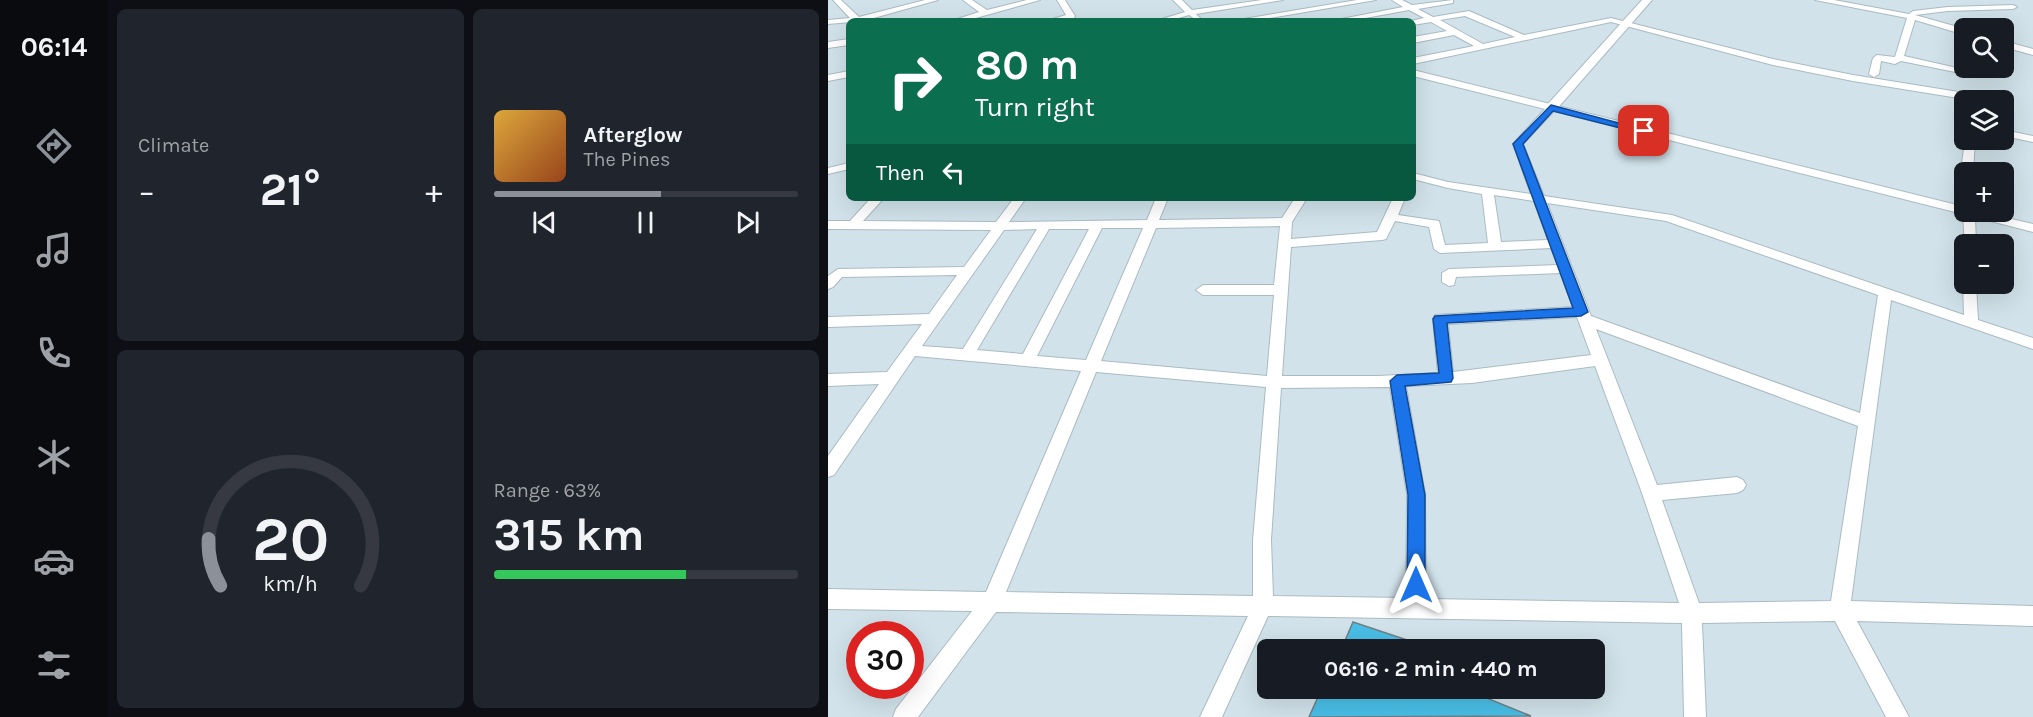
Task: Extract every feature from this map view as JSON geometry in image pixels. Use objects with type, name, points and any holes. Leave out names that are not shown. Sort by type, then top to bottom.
[{"type":"street","points":[[868,18],[934,0]]},
{"type":"street","points":[[967,0],[985,13]]},
{"type":"street","points":[[967,18],[1036,0]]},
{"type":"street","points":[[1061,0],[1071,16],[1063,18]]},
{"type":"street","points":[[1180,0],[1195,18]]},
{"type":"street","points":[[1170,18],[1192,12],[1279,0]]},
{"type":"street","points":[[1289,0],[1307,18]]},
{"type":"street","points":[[1255,18],[1372,0]]},
{"type":"street","points":[[1396,0],[1481,46]]},
{"type":"street","points":[[1647,0],[1518,144],[1651,493],[1692,613],[1695,717]]},
{"type":"street","points":[[1819,0],[1868,3],[1954,29]]},
{"type":"street","points":[[1353,18],[1450,1]]},
{"type":"street","points":[[843,2],[855,18]]},
{"type":"street","points":[[1910,15],[1948,9],[2013,7]]},
{"type":"street","points":[[998,10],[1005,18]]},
{"type":"street","points":[[1416,22],[1466,13],[1523,38]]},
{"type":"street","points":[[1899,58],[1910,15]]},
{"type":"street","points":[[828,22],[846,21]]},
{"type":"street","points":[[1416,61],[1608,21],[1625,23],[1718,50],[1805,69],[1954,96]]},
{"type":"street","points":[[1416,39],[1454,32]]},
{"type":"street","points":[[828,45],[846,42]]},
{"type":"street","points":[[2014,46],[2033,51]]},
{"type":"street","points":[[1874,74],[1877,58],[1895,61],[1899,58],[1954,68]]},
{"type":"street","points":[[1416,74],[1954,208]]},
{"type":"street","points":[[828,78],[846,75]]},
{"type":"street","points":[[2014,135],[2033,139]]},
{"type":"street","points":[[828,171],[846,167]]},
{"type":"street","points":[[1416,177],[1540,200],[1668,218],[2033,344]]},
{"type":"street","points":[[1488,191],[1495,247]]},
{"type":"street","points":[[853,225],[875,201]]},
{"type":"street","points":[[828,470],[932,319],[1018,201]]},
{"type":"street","points":[[904,717],[992,601],[1161,201]]},
{"type":"street","points":[[1211,717],[1263,605],[1262,540],[1286,222],[1299,201]]},
{"type":"street","points":[[1285,243],[1382,236],[1398,201]]},
{"type":"street","points":[[1390,217],[1435,224],[1440,249],[1557,244]]},
{"type":"street","points":[[828,225],[1001,226],[1286,222]]},
{"type":"street","points":[[2010,222],[2033,228]]},
{"type":"street","points":[[967,355],[1046,224]]},
{"type":"street","points":[[1027,360],[1098,224]]},
{"type":"street","points":[[1449,282],[1449,273],[1565,269]]},
{"type":"street","points":[[828,285],[838,273],[967,272]]},
{"type":"street","points":[[1203,290],[1281,290]]},
{"type":"street","points":[[1885,293],[1840,611],[1898,717]]},
{"type":"street","points":[[1971,294],[1971,323]]},
{"type":"street","points":[[1446,378],[1440,319],[1583,315],[1866,422]]},
{"type":"street","points":[[828,322],[932,319]]},
{"type":"street","points":[[911,350],[1273,381],[1397,381],[1472,377],[1599,360]]},
{"type":"street","points":[[828,380],[892,378]]},
{"type":"street","points":[[1397,381],[1416,495],[1416,608]]},
{"type":"street","points":[[1651,493],[1737,485]]},
{"type":"street","points":[[828,599],[1692,613],[1840,611],[2033,616]]},
{"type":"building","points":[[1353,622],[1404,639],[1346,639]]},
{"type":"building","points":[[1317,699],[1489,699],[1531,716],[1309,717]]},
{"type":"route","points":[[1416,585],[1416,495],[1397,381],[1446,378],[1440,319],[1581,312],[1518,144],[1551,108],[1644,131]]}]
